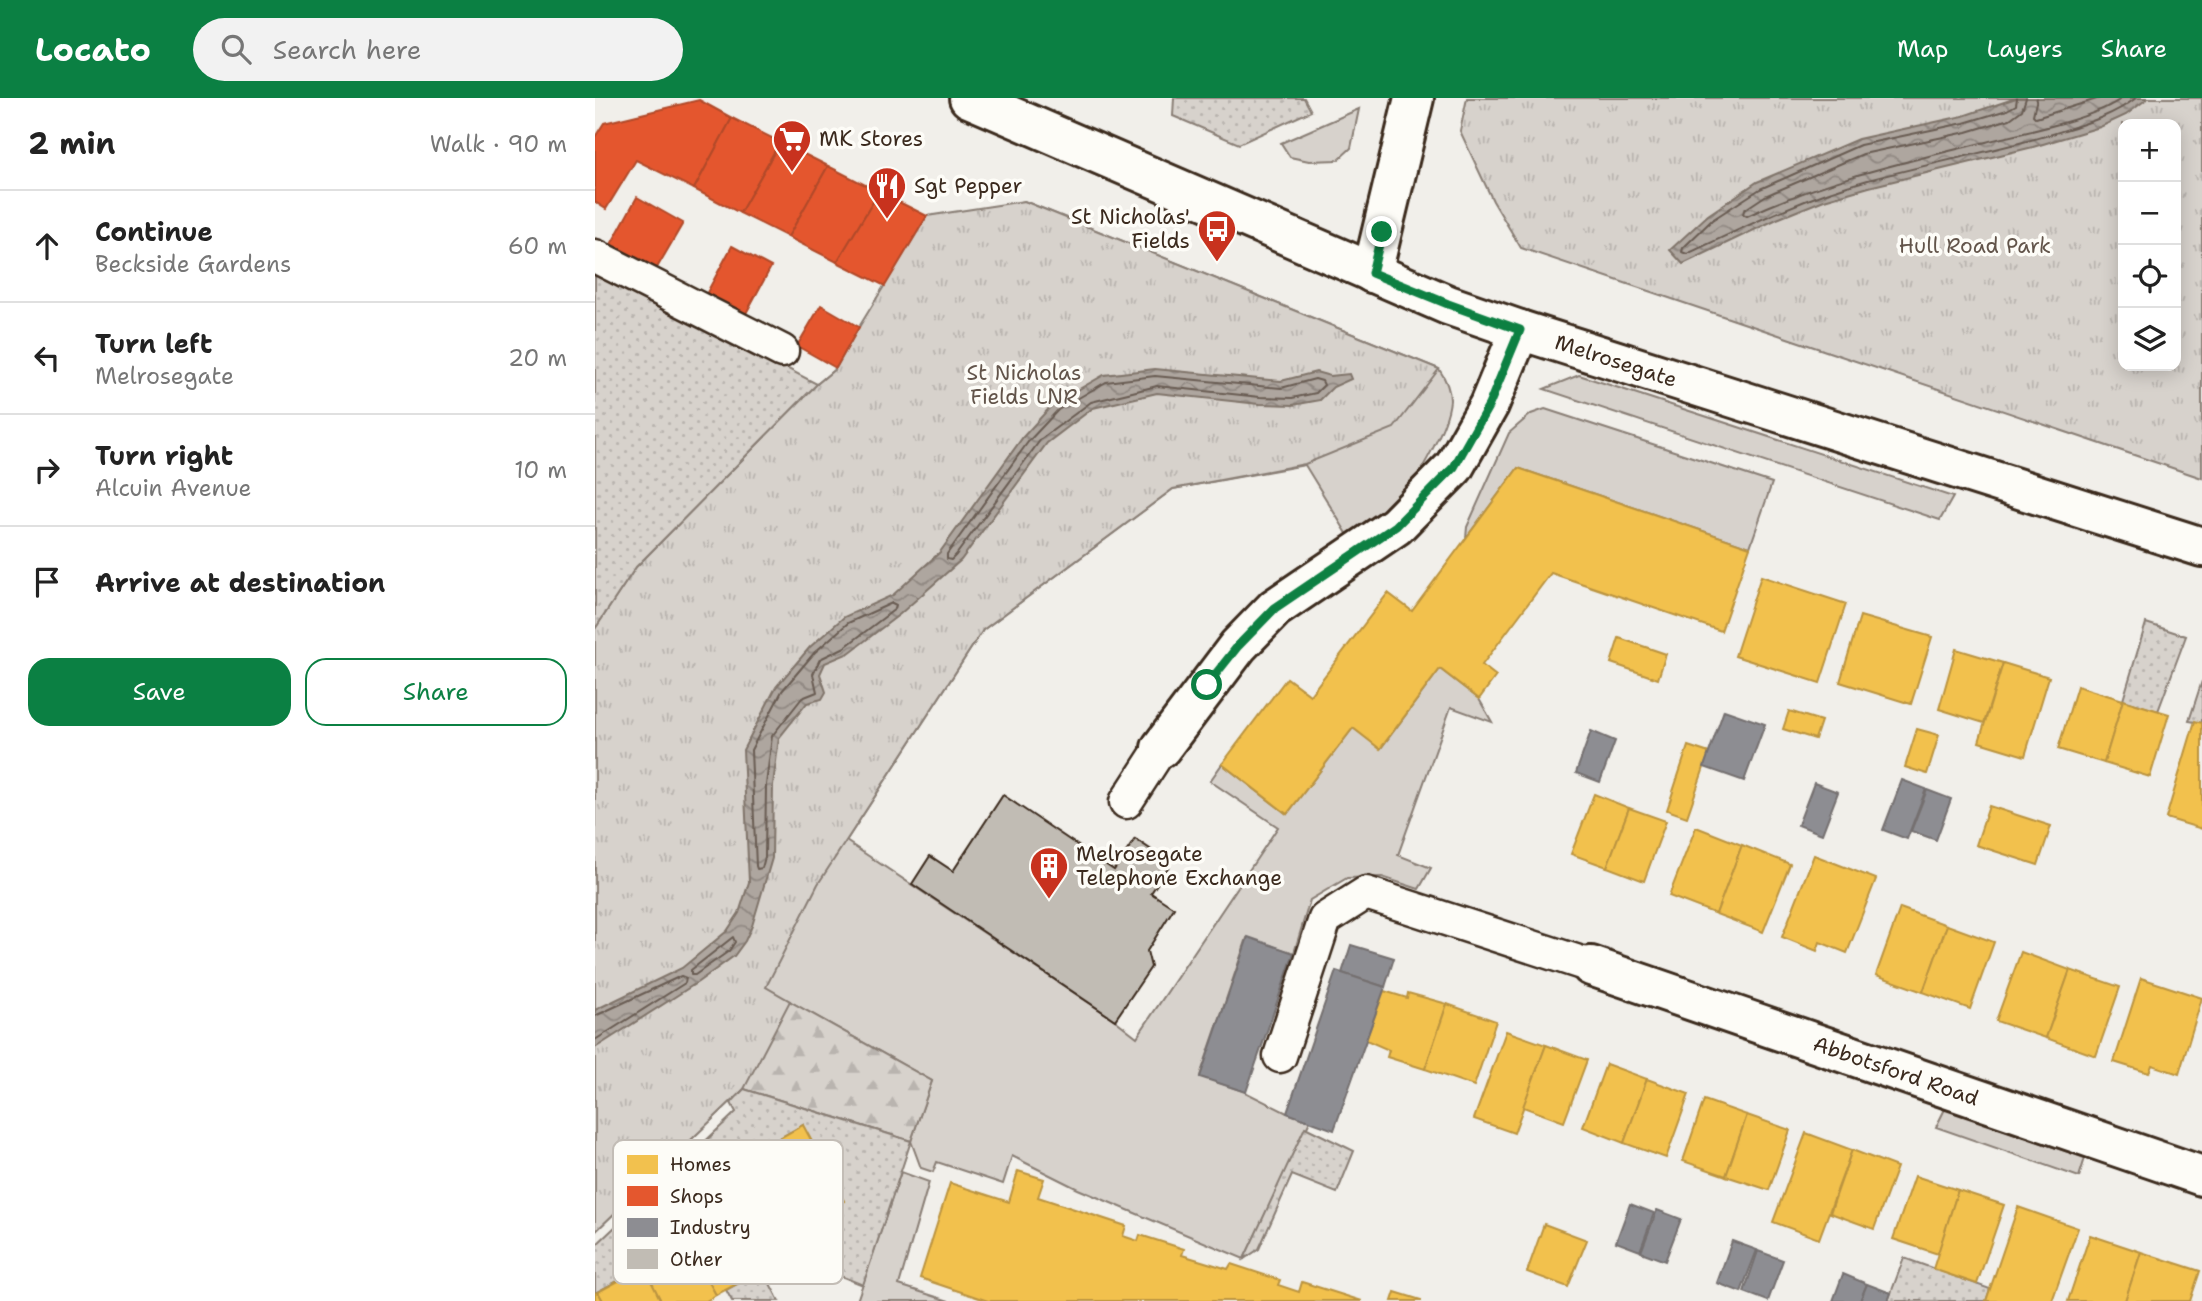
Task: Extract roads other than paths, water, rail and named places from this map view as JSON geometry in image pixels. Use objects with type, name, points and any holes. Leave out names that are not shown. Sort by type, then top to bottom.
[{"type":"street","name":"Melrosegate","points":[[969,98],[1448,304],[1520,330],[2202,547]]},
{"type":"street","points":[[1372,273],[1413,98]]},
{"type":"street","points":[[1161,748],[1222,665],[1275,608],[1396,526],[1454,467],[1489,405],[1520,330]]},
{"type":"street","name":"Abbotsford Road","points":[[1591,966],[2202,1177]]},
{"type":"lane","points":[[595,256],[782,351]]},
{"type":"lane","points":[[1126,802],[1161,748]]},
{"type":"lane","points":[[1280,1056],[1325,919],[1366,893],[1591,966]]},
{"type":"water","points":[[2016,98],[2148,98],[2126,115],[2100,127],[2033,147],[1824,200],[1777,219],[1683,264],[1670,250],[1708,215],[1757,182],[1858,139],[1963,116]]},
{"type":"water","points":[[1155,369],[1281,381],[1316,372],[1330,376],[1349,374],[1351,379],[1333,387],[1320,400],[1293,405],[1157,393],[1093,408],[1047,443],[961,560],[900,614],[849,653],[825,663],[820,674],[826,692],[822,699],[807,703],[779,738],[773,785],[772,858],[752,926],[734,956],[595,1048],[595,1010],[682,968],[727,931],[739,913],[749,882],[743,750],[776,687],[810,647],[844,617],[893,595],[940,552],[1023,437],[1053,404],[1104,375]]},
{"type":"place","name":"MK Stores","points":[[792,173]]},
{"type":"place","name":"Sgt Pepper","points":[[887,220]]},
{"type":"place","name":"St Nicholas' Fields","points":[[1217,263]]},
{"type":"place","name":"Melrosegate Telephone Exchange","points":[[1049,900]]},
{"type":"park label","name":"Hull Road Park","points":[[1975,246]]},
{"type":"park label","name":"St Nicholas Fields LNR","points":[[1024,385]]}]
